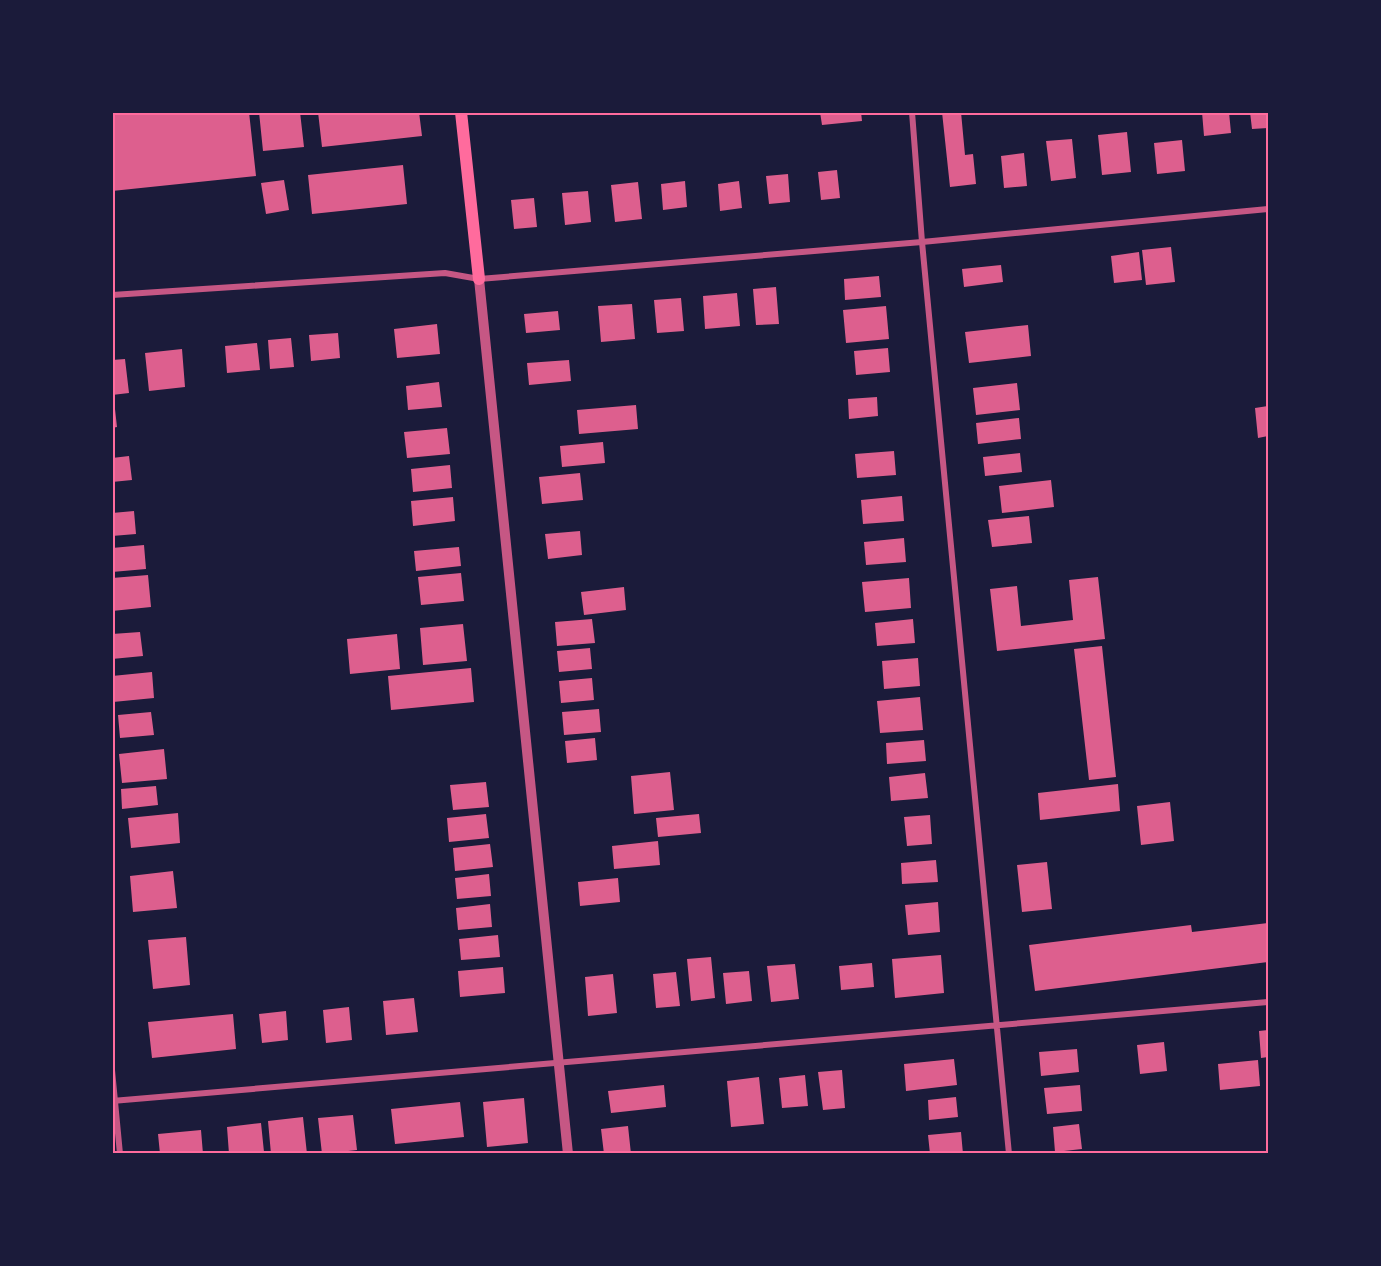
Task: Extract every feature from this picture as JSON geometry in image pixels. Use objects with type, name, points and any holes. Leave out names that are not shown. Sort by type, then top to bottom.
[{"type":"main road","points":[[461,112],[480,279]]},
{"type":"street","points":[[912,112],[922,242],[1009,1154]]},
{"type":"street","points":[[112,295],[445,273],[480,279],[1269,210]]},
{"type":"street","points":[[480,279],[568,1154]]},
{"type":"street","points":[[114,1101],[1269,1002]]},
{"type":"street","points":[[112,1070],[120,1154]]},
{"type":"building","points":[[112,112],[249,112],[256,176],[112,191]]},
{"type":"building","points":[[259,112],[300,112],[304,147],[263,151]]},
{"type":"building","points":[[318,112],[419,112],[422,136],[322,147]]},
{"type":"building","points":[[820,112],[861,112],[862,121],[822,125]]},
{"type":"building","points":[[942,112],[961,112],[965,155],[973,154],[976,184],[950,187]]},
{"type":"building","points":[[1202,112],[1229,112],[1231,133],[1204,136]]},
{"type":"building","points":[[1250,112],[1268,112],[1268,128],[1252,129]]},
{"type":"building","points":[[1127,132],[1131,172],[1102,175],[1098,135]]},
{"type":"building","points":[[1072,139],[1076,178],[1051,181],[1046,141]]},
{"type":"building","points":[[1182,140],[1185,171],[1157,174],[1154,143]]},
{"type":"building","points":[[1024,153],[1027,186],[1004,188],[1001,156]]},
{"type":"building","points":[[403,165],[407,204],[312,214],[308,175]]},
{"type":"building","points":[[837,170],[840,198],[821,200],[818,172]]},
{"type":"building","points":[[788,174],[790,202],[769,204],[766,176]]},
{"type":"building","points":[[284,180],[289,210],[266,214],[261,183]]},
{"type":"building","points":[[685,181],[687,207],[663,210],[661,184]]},
{"type":"building","points":[[739,181],[742,208],[720,211],[718,184]]},
{"type":"building","points":[[638,182],[642,219],[615,222],[611,185]]},
{"type":"building","points":[[588,191],[591,222],[565,225],[562,193]]},
{"type":"building","points":[[534,198],[537,227],[514,229],[511,200]]},
{"type":"building","points":[[1171,247],[1175,282],[1146,285],[1142,250]]},
{"type":"building","points":[[1139,252],[1142,280],[1114,283],[1111,256]]},
{"type":"building","points":[[1001,265],[1003,282],[964,287],[962,269]]},
{"type":"building","points":[[879,276],[881,297],[845,300],[844,279]]},
{"type":"building","points":[[776,287],[779,324],[756,325],[753,289]]},
{"type":"building","points":[[737,293],[740,326],[705,329],[703,296]]},
{"type":"building","points":[[681,298],[684,331],[657,333],[654,300]]},
{"type":"building","points":[[632,304],[635,339],[601,342],[598,306]]},
{"type":"building","points":[[886,306],[889,339],[846,343],[843,310]]},
{"type":"building","points":[[558,311],[560,330],[526,333],[524,314]]},
{"type":"building","points":[[437,324],[440,354],[397,358],[394,329]]},
{"type":"building","points":[[1028,325],[1031,356],[969,363],[965,332]]},
{"type":"building","points":[[338,333],[340,358],[311,361],[309,335]]},
{"type":"building","points":[[291,338],[294,367],[270,369],[268,340]]},
{"type":"building","points":[[257,343],[260,370],[227,373],[225,346]]},
{"type":"building","points":[[888,348],[890,372],[856,375],[854,351]]},
{"type":"building","points":[[182,349],[185,387],[149,391],[145,353]]},
{"type":"building","points":[[125,359],[129,393],[112,395],[112,360]]},
{"type":"building","points":[[569,360],[571,381],[529,385],[527,363]]},
{"type":"building","points":[[439,382],[442,407],[408,410],[406,386]]},
{"type":"building","points":[[1017,383],[1020,410],[976,415],[973,388]]},
{"type":"building","points":[[877,397],[878,416],[849,419],[848,399]]},
{"type":"building","points":[[112,400],[114,400],[117,427],[112,428]]},
{"type":"building","points":[[636,405],[638,429],[579,434],[577,410]]},
{"type":"building","points":[[1268,406],[1268,436],[1258,438],[1255,408]]},
{"type":"building","points":[[1019,418],[1021,439],[978,444],[976,423]]},
{"type":"building","points":[[447,428],[450,454],[407,458],[404,432]]},
{"type":"building","points":[[603,442],[605,463],[562,467],[560,446]]},
{"type":"building","points":[[894,451],[896,475],[857,478],[855,454]]},
{"type":"building","points":[[1020,453],[1022,472],[985,476],[983,457]]},
{"type":"building","points":[[129,456],[132,480],[112,482],[112,458]]},
{"type":"building","points":[[450,465],[452,488],[413,492],[411,469]]},
{"type":"building","points":[[580,473],[583,500],[542,504],[539,477]]},
{"type":"building","points":[[1051,480],[1054,507],[1002,513],[999,486]]},
{"type":"building","points":[[902,496],[904,521],[863,524],[861,500]]},
{"type":"building","points":[[453,497],[455,521],[413,526],[411,501]]},
{"type":"building","points":[[134,511],[136,534],[112,536],[112,513]]},
{"type":"building","points":[[1029,516],[1032,543],[992,547],[988,520]]},
{"type":"building","points":[[580,531],[582,555],[548,559],[545,534]]},
{"type":"building","points":[[904,538],[906,562],[866,565],[864,542]]},
{"type":"building","points":[[144,545],[146,569],[112,572],[112,548]]},
{"type":"building","points":[[459,547],[461,566],[416,571],[414,551]]},
{"type":"building","points":[[461,573],[464,601],[421,605],[418,577]]},
{"type":"building","points":[[148,575],[151,607],[112,611],[112,578]]},
{"type":"building","points":[[1098,577],[1105,639],[997,651],[990,589],[1017,586],[1021,626],[1073,620],[1069,580]]},
{"type":"building","points":[[909,578],[911,608],[865,612],[862,582]]},
{"type":"building","points":[[624,587],[626,610],[584,615],[581,592]]},
{"type":"building","points":[[592,619],[595,643],[557,646],[555,622]]},
{"type":"building","points":[[913,619],[915,643],[877,646],[875,623]]},
{"type":"building","points":[[463,624],[467,661],[423,665],[420,628]]},
{"type":"building","points":[[140,632],[143,656],[112,659],[112,634]]},
{"type":"building","points":[[397,634],[400,669],[350,674],[347,639]]},
{"type":"building","points":[[1102,646],[1116,777],[1089,780],[1074,649]]},
{"type":"building","points":[[590,648],[592,669],[559,672],[557,651]]},
{"type":"building","points":[[918,658],[920,686],[884,689],[882,661]]},
{"type":"building","points":[[471,668],[474,702],[391,710],[388,676]]},
{"type":"building","points":[[152,672],[154,698],[113,702],[112,676]]},
{"type":"building","points":[[592,678],[594,700],[561,703],[559,681]]},
{"type":"building","points":[[920,697],[923,730],[880,733],[877,701]]},
{"type":"building","points":[[599,709],[601,732],[564,735],[562,712]]},
{"type":"building","points":[[151,712],[154,735],[120,738],[118,715]]},
{"type":"building","points":[[595,738],[597,760],[567,763],[565,741]]},
{"type":"building","points":[[924,740],[926,761],[887,764],[886,743]]},
{"type":"building","points":[[164,749],[167,779],[122,783],[119,754]]},
{"type":"building","points":[[670,772],[674,810],[634,814],[631,776]]},
{"type":"building","points":[[925,773],[928,798],[891,801],[889,777]]},
{"type":"building","points":[[486,782],[489,807],[453,810],[450,785]]},
{"type":"building","points":[[1118,784],[1120,811],[1040,820],[1038,793]]},
{"type":"building","points":[[156,786],[158,805],[122,809],[121,789]]},
{"type":"building","points":[[1170,802],[1174,841],[1141,845],[1137,806]]},
{"type":"building","points":[[178,813],[180,843],[131,848],[128,818]]},
{"type":"building","points":[[486,814],[489,838],[449,842],[447,818]]},
{"type":"building","points":[[699,814],[701,833],[658,837],[656,818]]},
{"type":"building","points":[[930,815],[932,844],[907,846],[904,817]]},
{"type":"building","points":[[658,841],[660,865],[614,869],[612,846]]},
{"type":"building","points":[[490,844],[493,867],[455,871],[453,848]]},
{"type":"building","points":[[936,860],[938,882],[902,884],[901,863]]},
{"type":"building","points":[[1047,862],[1052,909],[1022,912],[1017,865]]},
{"type":"building","points":[[173,871],[177,908],[133,912],[130,876]]},
{"type":"building","points":[[489,874],[491,896],[457,899],[455,878]]},
{"type":"building","points":[[618,878],[620,902],[580,906],[578,882]]},
{"type":"building","points":[[938,902],[940,932],[908,935],[905,905]]},
{"type":"building","points":[[490,904],[492,927],[458,930],[456,908]]},
{"type":"building","points":[[1268,923],[1268,962],[1035,991],[1029,945],[1191,925],[1192,932]]},
{"type":"building","points":[[498,935],[500,957],[461,960],[459,939]]},
{"type":"building","points":[[186,937],[190,985],[153,989],[148,940]]},
{"type":"building","points":[[941,955],[944,993],[895,998],[892,959]]},
{"type":"building","points":[[711,957],[715,998],[691,1001],[687,959]]},
{"type":"building","points":[[872,963],[874,987],[841,990],[839,966]]},
{"type":"building","points":[[795,964],[799,999],[771,1002],[767,966]]},
{"type":"building","points":[[503,967],[505,993],[460,997],[458,971]]},
{"type":"building","points":[[749,971],[752,1001],[726,1004],[723,973]]},
{"type":"building","points":[[676,972],[680,1006],[656,1008],[653,974]]},
{"type":"building","points":[[613,974],[617,1013],[588,1016],[585,977]]},
{"type":"building","points":[[414,998],[418,1032],[386,1035],[383,1001]]},
{"type":"building","points":[[349,1007],[352,1040],[326,1043],[323,1010]]},
{"type":"building","points":[[286,1011],[288,1040],[262,1043],[259,1014]]},
{"type":"building","points":[[233,1014],[236,1049],[152,1058],[148,1022]]},
{"type":"building","points":[[1268,1030],[1268,1057],[1261,1058],[1259,1031]]},
{"type":"building","points":[[1164,1042],[1167,1071],[1140,1074],[1137,1045]]},
{"type":"building","points":[[1077,1049],[1079,1072],[1041,1076],[1039,1052]]},
{"type":"building","points":[[954,1059],[957,1085],[906,1091],[904,1064]]},
{"type":"building","points":[[1258,1060],[1260,1086],[1220,1090],[1218,1064]]},
{"type":"building","points":[[842,1070],[845,1108],[823,1110],[818,1072]]},
{"type":"building","points":[[805,1075],[808,1106],[782,1108],[779,1078]]},
{"type":"building","points":[[759,1077],[764,1124],[731,1127],[727,1081]]},
{"type":"building","points":[[664,1085],[666,1107],[611,1113],[608,1091]]},
{"type":"building","points":[[1080,1085],[1082,1111],[1047,1114],[1044,1088]]},
{"type":"building","points":[[956,1097],[958,1117],[929,1120],[928,1100]]},
{"type":"building","points":[[524,1098],[528,1143],[487,1147],[483,1102]]},
{"type":"building","points":[[460,1102],[464,1137],[395,1144],[391,1109]]},
{"type":"building","points":[[353,1115],[357,1150],[322,1154],[318,1118]]},
{"type":"building","points":[[303,1117],[307,1154],[271,1154],[268,1121]]},
{"type":"building","points":[[261,1123],[264,1152],[229,1154],[227,1127]]},
{"type":"building","points":[[1079,1124],[1082,1149],[1055,1152],[1053,1127]]},
{"type":"building","points":[[628,1126],[631,1154],[604,1154],[601,1129]]},
{"type":"building","points":[[201,1130],[203,1154],[160,1154],[158,1134]]},
{"type":"building","points":[[961,1132],[963,1154],[930,1154],[928,1135]]}]
